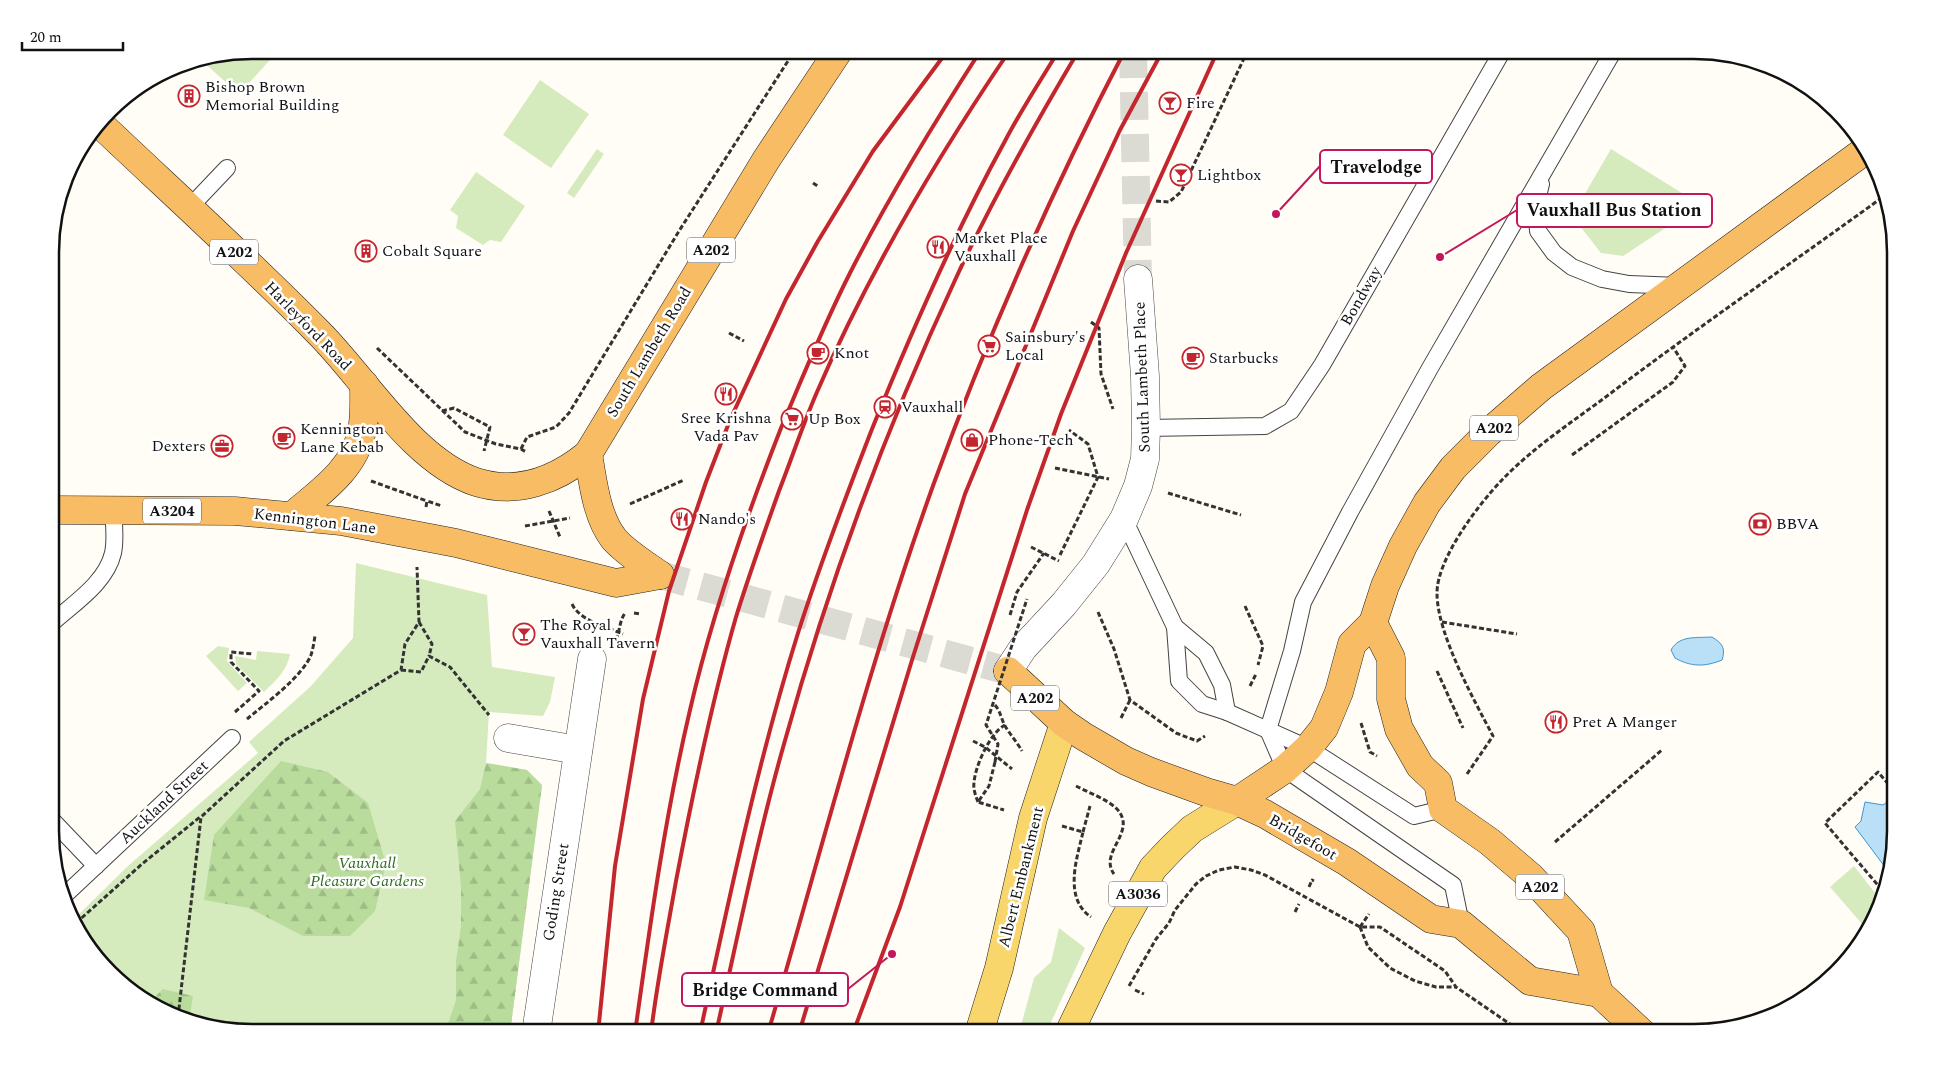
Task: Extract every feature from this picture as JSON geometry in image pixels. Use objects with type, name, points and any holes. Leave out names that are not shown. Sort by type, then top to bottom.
[{"type":"highway","name":"South Lambeth Road","points":[[588,454],[761,168],[833,59]]},
{"type":"highway","name":"Harleyford Road","points":[[104,128],[321,335],[413,439],[451,470],[476,482],[506,487],[522,487],[559,474],[572,467],[588,454]]},
{"type":"highway","name":"A202","points":[[1238,801],[1285,770],[1308,748],[1324,728],[1333,708],[1352,644],[1373,623],[1385,586],[1403,546],[1427,504],[1453,468],[1488,433],[1541,388],[1860,154]]},
{"type":"highway","name":"Harleyford Road","points":[[292,516],[336,479],[358,445],[362,430],[364,384]]},
{"type":"highway","points":[[574,584],[616,583],[660,575],[638,560],[614,539],[600,511],[588,454]]},
{"type":"highway","name":"Kennington Lane","points":[[59,510],[235,511],[341,521],[420,536],[574,584]]},
{"type":"highway","points":[[1373,623],[1391,658],[1391,699],[1399,729],[1420,766],[1438,783],[1443,809]]},
{"type":"highway","name":"Bridgefoot","points":[[1008,672],[1064,722],[1109,751],[1174,781],[1238,801],[1298,832],[1431,919],[1461,924]]},
{"type":"highway","name":"A202","points":[[1443,809],[1490,842],[1531,877],[1581,931],[1599,992],[1633,1024]]},
{"type":"highway","points":[[1461,924],[1530,981],[1599,992]]},
{"type":"main road","name":"Albert Embankment","points":[[982,1024],[998,968],[1033,818],[1064,722]]},
{"type":"main road","name":"A3036","points":[[1073,1024],[1116,933],[1154,868],[1192,830],[1238,801]]},
{"type":"street","name":"South Lambeth Place","points":[[1008,672],[1023,648],[1082,582],[1124,519],[1138,486],[1145,459],[1146,428],[1145,376],[1138,279]]},
{"type":"street","name":"Goding Street","points":[[537,1024],[592,659]]},
{"type":"street","points":[[508,738],[578,750]]},
{"type":"lane","name":"Bondway","points":[[1146,428],[1265,426],[1291,411],[1327,356],[1498,59]]},
{"type":"lane","points":[[1461,924],[1453,885],[1285,770],[1268,730],[1283,684],[1304,602],[1350,512],[1425,376],[1609,59]]},
{"type":"lane","points":[[1546,167],[1536,204],[1538,231],[1554,253],[1572,267],[1602,279],[1629,284],[1679,286]]},
{"type":"lane","points":[[189,208],[227,168]]},
{"type":"lane","points":[[59,617],[100,580],[109,566],[114,538],[113,510]]},
{"type":"lane","points":[[1124,519],[1175,627],[1180,682],[1202,704],[1227,712],[1308,748],[1414,816],[1443,809]]},
{"type":"lane","points":[[1175,627],[1206,653],[1222,685],[1227,712]]},
{"type":"lane","name":"Auckland Street","points":[[69,892],[232,738]]},
{"type":"lane","points":[[59,827],[96,866]]},
{"type":"path","points":[[486,441],[490,428],[454,408],[442,411],[465,432],[486,441],[521,449],[527,437],[556,427],[569,413],[679,231],[789,59]]},
{"type":"path","points":[[1156,201],[1168,202],[1181,192],[1244,59]]},
{"type":"path","points":[[813,183],[819,187]]},
{"type":"path","points":[[1464,780],[1493,736],[1466,684],[1451,648],[1442,622],[1437,594],[1440,576],[1455,543],[1470,519],[1500,482],[1524,459],[1673,347],[1880,199]]},
{"type":"path","points":[[1092,322],[1099,328],[1101,374],[1114,412]]},
{"type":"path","points":[[730,333],[744,341]]},
{"type":"path","points":[[1572,454],[1673,382],[1685,366],[1673,347]]},
{"type":"path","points":[[1054,567],[1098,477],[1088,444],[1069,430]]},
{"type":"path","points":[[1055,468],[1116,481]]},
{"type":"path","points":[[1110,479],[1112,470]]},
{"type":"path","points":[[629,505],[684,480]]},
{"type":"path","points":[[370,481],[427,501]]},
{"type":"path","points":[[1163,492],[1242,515]]},
{"type":"path","points":[[548,507],[562,543]]},
{"type":"path","points":[[540,524],[553,521]]},
{"type":"path","points":[[1031,547],[1066,566]]},
{"type":"path","points":[[80,919],[142,864],[201,817],[284,742],[400,670],[421,672],[429,656],[432,644],[418,622],[417,565]]},
{"type":"path","points":[[574,584],[570,602],[574,609],[606,628],[621,634],[620,621],[626,612]]},
{"type":"path","points":[[978,802],[989,786],[998,744],[986,726],[1027,599]]},
{"type":"path","points":[[1245,606],[1263,646],[1257,672],[1246,693]]},
{"type":"path","points":[[1096,609],[1114,649],[1130,700],[1176,733],[1197,741],[1205,736]]},
{"type":"path","points":[[400,670],[405,644],[418,622]]},
{"type":"path","points":[[1442,622],[1517,634]]},
{"type":"path","points":[[232,738],[235,729],[277,694],[304,666],[311,655],[315,636]]},
{"type":"path","points":[[233,714],[258,691],[231,662],[231,652],[253,654]]},
{"type":"path","points":[[429,656],[450,667],[508,738]]},
{"type":"path","points":[[1437,671],[1463,728]]},
{"type":"path","points":[[991,698],[1000,712],[1004,725],[1011,732],[1022,752]]},
{"type":"path","points":[[1121,718],[1130,700]]},
{"type":"path","points":[[978,802],[974,784],[985,747],[995,733],[1004,725]]},
{"type":"path","points":[[973,741],[985,747],[1012,769]]},
{"type":"path","points":[[1555,842],[1662,750]]},
{"type":"path","points":[[1879,887],[1825,823],[1878,772],[1887,782]]},
{"type":"path","points":[[1072,784],[1112,805],[1118,810],[1122,818],[1124,826],[1121,836],[1110,855],[1109,863],[1115,876]]},
{"type":"path","points":[[978,802],[1004,810]]},
{"type":"path","points":[[1090,806],[1075,868],[1074,884],[1078,900],[1086,914],[1093,918]]},
{"type":"path","points":[[179,1010],[201,817]]},
{"type":"path","points":[[1062,826],[1083,832]]},
{"type":"path","points":[[1175,910],[1196,884],[1206,876],[1219,870],[1235,867],[1251,870],[1265,875],[1360,927],[1380,927],[1445,971],[1456,987],[1510,1024]]},
{"type":"path","points":[[1295,912],[1299,904]]},
{"type":"path","points":[[1360,927],[1373,907]]},
{"type":"path","points":[[1360,927],[1368,947],[1390,968],[1415,981],[1436,987],[1456,987]]},
{"type":"path","points":[[1135,990],[1144,994]]},
{"type":"green space","points":[[239,59],[271,59],[239,94],[206,64]]},
{"type":"green space","points":[[540,80],[589,114],[551,168],[503,135]]},
{"type":"green space","points":[[597,149],[604,154],[574,198],[567,193]]},
{"type":"green space","points":[[1611,149],[1698,203],[1667,227],[1623,256],[1601,253],[1572,216]]},
{"type":"green space","points":[[476,172],[525,206],[501,242],[490,240],[483,245],[456,228],[458,216],[450,210]]},
{"type":"green space","name":"Vauxhall Pleasure Gardens","points":[[356,563],[487,595],[492,667],[555,677],[550,702],[543,716],[489,712],[486,763],[527,770],[542,785],[511,1024],[239,1024],[202,1018],[166,1004],[134,984],[115,968],[99,949],[78,915],[128,866],[258,753],[249,742],[311,686],[353,638]]},
{"type":"green space","points":[[218,646],[229,648],[227,661],[247,683],[238,691],[206,656]]},
{"type":"green space","points":[[257,651],[290,654],[284,670],[264,692],[236,664],[235,656],[256,660]]},
{"type":"green space","points":[[281,761],[328,772],[368,803],[386,864],[375,911],[350,936],[303,936],[249,908],[204,900],[214,835]]},
{"type":"green space","points":[[486,763],[527,770],[542,785],[511,1024],[448,1024],[456,1000],[456,961],[461,927],[461,887],[455,821],[480,789]]},
{"type":"green space","points":[[1854,866],[1876,895],[1863,925],[1830,887]]},
{"type":"green space","points":[[1059,928],[1085,948],[1050,1024],[1021,1024],[1034,978],[1051,962]]},
{"type":"green space","points":[[163,989],[193,996],[190,1014],[178,1010],[154,998]]},
{"type":"water","points":[[1712,637],[1721,644],[1723,649],[1722,660],[1704,665],[1692,664],[1675,658],[1671,650],[1674,645],[1684,640]]},
{"type":"water","points":[[1865,802],[1883,805],[1887,802],[1887,844],[1884,866],[1855,827],[1861,821]]},
{"type":"tunnel","points":[[1133,59],[1138,279]]},
{"type":"tunnel","points":[[660,575],[1008,671]]},
{"type":"railway","points":[[599,1024],[615,866],[643,699],[669,591],[706,482],[730,420],[786,299],[818,241],[873,151],[941,59]]},
{"type":"railway","points":[[636,1024],[659,871],[681,750],[708,638],[742,532],[781,428],[840,292],[896,188],[975,59]]},
{"type":"railway","points":[[652,1024],[676,881],[711,715],[736,617],[779,491],[817,392],[881,259],[930,174],[1004,59]]},
{"type":"railway","points":[[702,1024],[744,832],[769,732],[815,581],[872,429],[918,319],[986,176],[1024,106],[1053,59]]},
{"type":"railway","points":[[718,1024],[774,780],[801,684],[860,508],[882,449],[930,335],[970,249],[1014,162],[1074,59]]},
{"type":"railway","points":[[771,1024],[867,688],[910,551],[934,483],[976,373],[1022,264],[1072,156],[1120,59]]},
{"type":"railway","points":[[802,1024],[912,660],[965,494],[1073,231],[1120,130],[1158,59]]},
{"type":"railway","points":[[856,1024],[900,907],[1027,510],[1061,414],[1126,253],[1214,59]]},
{"type":"place","name":"Bishop Brown Memorial Building","points":[[189,96]]},
{"type":"place","name":"Fire","points":[[1170,103]]},
{"type":"place","name":"Lightbox","points":[[1181,175]]},
{"type":"place","name":"Travelodge","points":[[1276,214]]},
{"type":"place","name":"Market Place Vauxhall","points":[[938,247]]},
{"type":"place","name":"Cobalt Square","points":[[366,251]]},
{"type":"place","name":"Vauxhall Bus Station","points":[[1440,257]]},
{"type":"place","name":"Sainsbury's Local","points":[[989,346]]},
{"type":"place","name":"Knot","points":[[818,353]]},
{"type":"place","name":"Starbucks","points":[[1193,358]]},
{"type":"place","name":"Sree Krishna Vada Pav","points":[[726,394]]},
{"type":"place","name":"Vauxhall","points":[[885,407]]},
{"type":"place","name":"Up Box","points":[[792,419]]},
{"type":"place","name":"Kennington Lane Kebab","points":[[284,438]]},
{"type":"place","name":"Phone-Tech","points":[[972,440]]},
{"type":"place","name":"Dexters","points":[[222,446]]},
{"type":"place","name":"Nando's","points":[[682,519]]},
{"type":"place","name":"BBVA","points":[[1760,524]]},
{"type":"place","name":"The Royal Vauxhall Tavern","points":[[524,634]]},
{"type":"place","name":"Pret A Manger","points":[[1556,722]]},
{"type":"place","name":"Bridge Command","points":[[892,954]]}]
